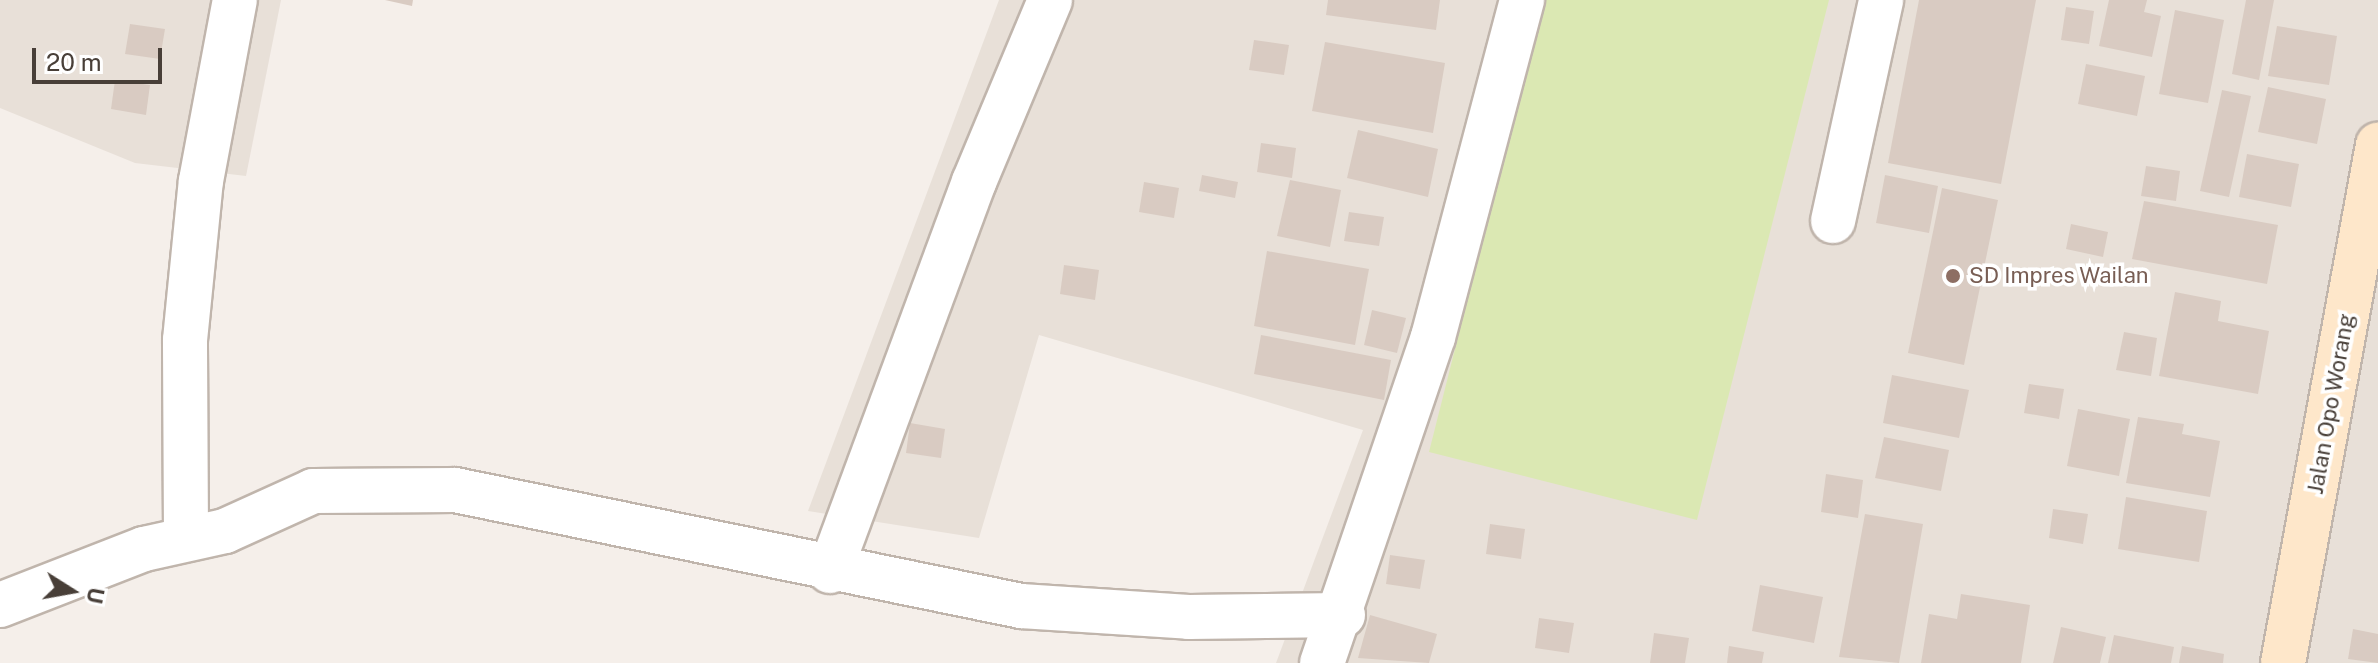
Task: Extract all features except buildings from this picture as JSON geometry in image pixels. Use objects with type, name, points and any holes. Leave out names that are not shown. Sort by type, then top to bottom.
[{"type":"street","points":[[186,537],[185,340],[201,181],[235,0]]},
{"type":"street","points":[[830,571],[974,182],[1050,0]]},
{"type":"street","points":[[1322,663],[1343,615],[1433,337],[1522,0]]},
{"type":"street","points":[[1833,221],[1881,0]]},
{"type":"street","name":"Jalan Opo Worang","points":[[2283,663],[2378,145]]},
{"type":"street","points":[[0,605],[186,537],[225,531],[313,491],[455,490],[761,548],[830,571],[1021,606],[1189,617],[1343,615]]},
{"type":"shaded area","points":[[0,0],[281,0],[246,176],[135,163],[0,108]]},
{"type":"shaded area","points":[[999,0],[2378,0],[2378,663],[1276,663],[1363,430],[1039,335],[979,538],[808,511]]},
{"type":"green space","points":[[1543,0],[1829,0],[1697,520],[1429,452]]},
{"type":"place","name":"SD Impres Wailan","points":[[1953,276]]}]
